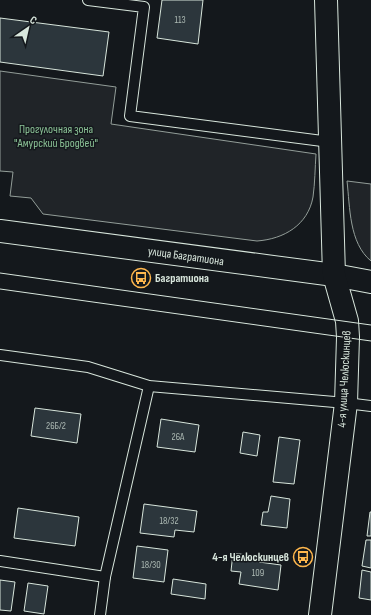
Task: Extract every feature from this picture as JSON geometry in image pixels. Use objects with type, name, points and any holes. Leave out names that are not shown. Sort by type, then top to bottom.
[{"type":"main road","name":"4-я улица Челюскинцев","points":[[320,615],[346,402],[348,337],[347,321],[334,275],[326,0]]},
{"type":"main road","name":"улица Багратиона","points":[[0,231],[334,275],[371,282]]},
{"type":"lane","points":[[88,0],[144,4],[130,116],[330,142]]},
{"type":"lane","points":[[0,354],[88,367],[149,386],[346,402],[371,406]]},
{"type":"lane","points":[[100,615],[105,577],[149,386]]},
{"type":"lane","points":[[0,561],[105,577]]},
{"type":"green space","name":"Прогулочная зона \"Амурский Бродвей\"","points":[[0,71],[116,87],[111,124],[316,154],[314,192],[310,207],[300,223],[293,229],[285,234],[267,240],[257,241],[43,214],[31,198],[10,196],[13,172],[0,171]]},
{"type":"green space","points":[[347,181],[371,184],[371,261],[358,245],[355,235],[350,213]]},
{"type":"building","points":[[162,0],[203,0],[198,44],[157,38]]},
{"type":"building","points":[[0,18],[109,32],[103,76],[0,62]]},
{"type":"building","points":[[35,408],[81,414],[77,443],[31,436]]},
{"type":"building","points":[[161,419],[199,425],[195,452],[157,447]]},
{"type":"building","points":[[243,432],[260,435],[257,456],[240,453]]},
{"type":"building","points":[[279,437],[300,440],[294,484],[273,482]]},
{"type":"building","points":[[271,496],[290,499],[287,528],[261,525],[263,512],[268,512]]},
{"type":"building","points":[[144,504],[197,511],[194,532],[175,530],[174,537],[140,533]]},
{"type":"building","points":[[18,508],[79,517],[75,546],[14,538]]},
{"type":"building","points":[[370,512],[371,536],[367,536]]},
{"type":"building","points":[[366,540],[371,540],[371,568],[362,566]]},
{"type":"building","points":[[137,546],[168,550],[164,582],[133,578]]},
{"type":"building","points":[[233,553],[260,557],[259,562],[281,565],[278,590],[239,584],[241,572],[231,571]]},
{"type":"building","points":[[362,570],[371,572],[371,600],[359,598]]},
{"type":"building","points":[[173,579],[206,584],[205,599],[171,594]]},
{"type":"building","points":[[0,580],[15,582],[11,611],[0,610]]},
{"type":"building","points":[[28,583],[48,586],[44,614],[24,611]]},
{"type":"tram line","points":[[0,273],[371,325]]},
{"type":"tram line","points":[[0,289],[371,341]]},
{"type":"place","name":"Багратиона","points":[[141,278]]},
{"type":"place","name":"4-я Челюскинцев","points":[[303,557]]}]
